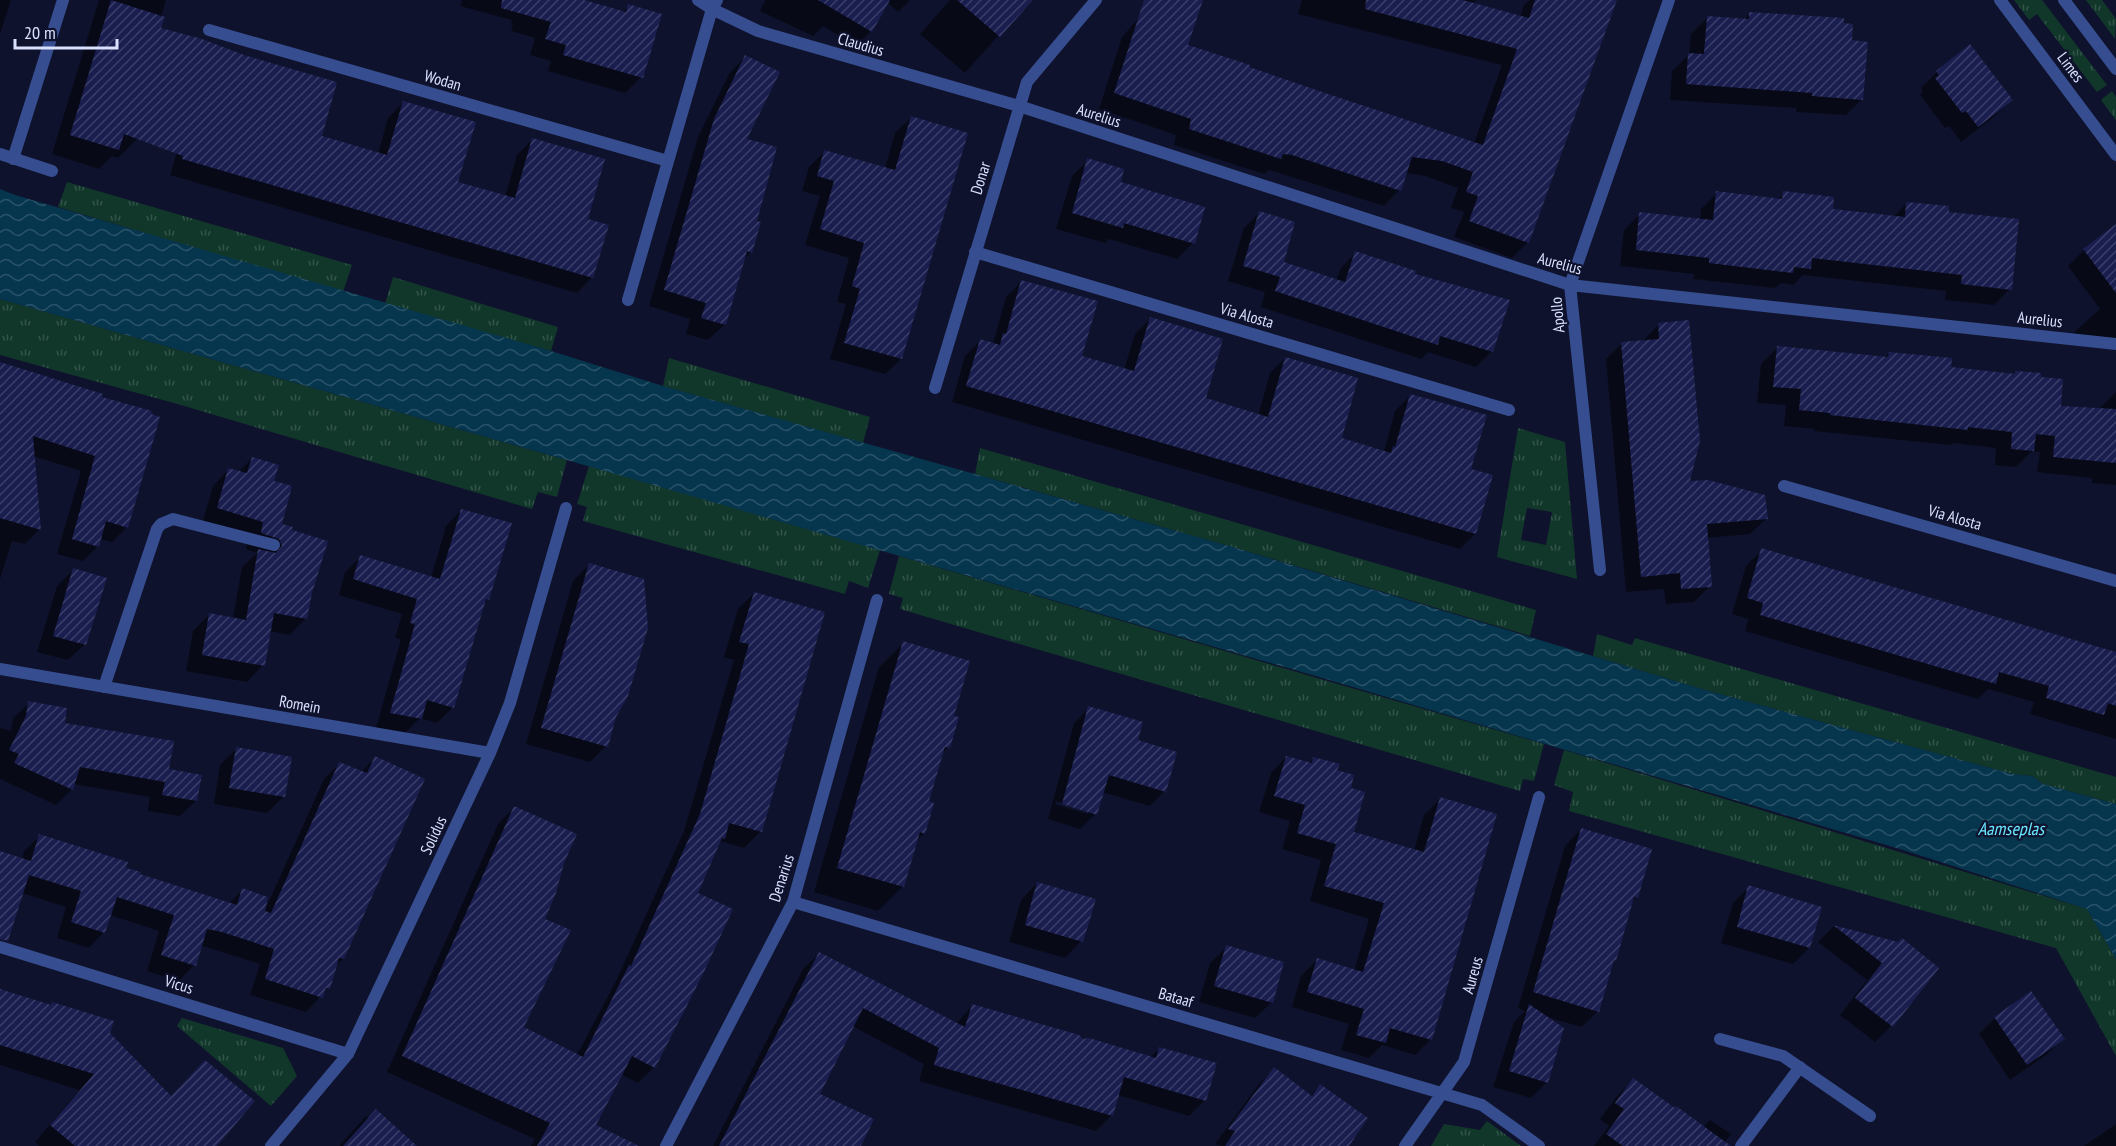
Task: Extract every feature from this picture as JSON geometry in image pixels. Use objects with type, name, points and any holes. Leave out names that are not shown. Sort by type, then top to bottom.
[{"type":"street","points":[[13,159],[63,0]]},
{"type":"street","name":"Claudius","points":[[698,0],[714,5],[758,31],[1019,106]]},
{"type":"street","name":"Donar","points":[[935,388],[1027,82],[1096,0]]},
{"type":"street","name":"Apollo","points":[[1600,570],[1570,285],[1669,0]]},
{"type":"street","name":"Limes","points":[[2000,0],[2116,155]]},
{"type":"street","points":[[2064,0],[2116,69]]},
{"type":"street","points":[[628,300],[714,5]]},
{"type":"street","name":"Wodan","points":[[209,30],[668,161]]},
{"type":"street","name":"Aurelius","points":[[1019,106],[1570,285],[2116,344]]},
{"type":"street","points":[[0,154],[52,171]]},
{"type":"street","name":"Via Alosta","points":[[975,252],[1509,410]]},
{"type":"street","name":"Via Alosta","points":[[1784,486],[2116,580]]},
{"type":"street","name":"Solidus","points":[[271,1146],[348,1054],[490,753],[510,703],[566,508]]},
{"type":"street","points":[[104,687],[161,524],[173,519],[274,545]]},
{"type":"street","name":"Denarius","points":[[666,1146],[793,902],[877,600]]},
{"type":"street","name":"Romein","points":[[0,669],[490,753]]},
{"type":"street","name":"Aureus","points":[[1405,1146],[1464,1062],[1539,797]]},
{"type":"street","name":"Bataaf","points":[[793,902],[1443,1092],[1482,1105],[1539,1146]]},
{"type":"street","name":"Vicus","points":[[0,947],[348,1054]]},
{"type":"street","points":[[1720,1039],[1783,1056],[1870,1116]]},
{"type":"street","points":[[1742,1146],[1800,1067]]},
{"type":"green space","points":[[2014,0],[2042,0],[2107,85],[2097,92],[2037,14],[2029,20]]},
{"type":"green space","points":[[2086,0],[2102,0],[2116,19],[2115,39]]},
{"type":"green space","points":[[2112,91],[2116,97],[2116,120],[2101,100]]},
{"type":"green space","points":[[67,182],[352,265],[343,292],[58,207]]},
{"type":"green space","points":[[393,277],[558,327],[551,351],[385,304]]},
{"type":"green space","points":[[0,299],[567,460],[557,497],[538,492],[532,509],[181,405],[0,355]]},
{"type":"green space","points":[[669,358],[870,417],[863,443],[663,386]]},
{"type":"green space","points":[[1518,428],[1565,442],[1577,579],[1497,557]],"holes":[[[1527,508],[1552,512],[1546,545],[1521,540]]]},
{"type":"green space","points":[[980,448],[1536,610],[1530,636],[1229,546],[975,474]]},
{"type":"green space","points":[[589,466],[880,550],[868,588],[849,581],[845,594],[583,521],[587,507],[577,504]]},
{"type":"green space","points":[[899,556],[1544,744],[1534,781],[1523,779],[1520,791],[900,609],[903,598],[889,594]]},
{"type":"green space","points":[[1597,634],[1632,645],[1635,638],[2116,777],[2116,804],[2043,784],[2032,776],[2012,774],[1705,690],[1593,656]]},
{"type":"green space","points":[[1564,750],[2087,909],[2116,959],[2116,1056],[2056,948],[1569,811],[1573,792],[1554,785]]},
{"type":"green space","points":[[182,1018],[283,1048],[297,1076],[271,1106],[177,1026]]},
{"type":"green space","points":[[1487,1121],[1521,1146],[1431,1146],[1444,1124],[1480,1130]]},
{"type":"water","name":"Aamseplas","points":[[0,189],[663,386],[1229,546],[1705,690],[2012,774],[2032,776],[2043,784],[2116,804],[2116,959],[2087,909],[1900,849],[1319,677],[0,299]]},
{"type":"building","points":[[111,0],[165,17],[161,28],[337,82],[322,136],[387,155],[403,101],[476,122],[458,182],[515,198],[532,138],[605,159],[588,219],[609,225],[593,278],[182,159],[183,156],[124,134],[119,150],[70,135]]},
{"type":"building","points":[[502,0],[584,0],[626,12],[628,4],[662,14],[643,78],[563,55],[566,45],[545,39],[551,22],[501,8]]},
{"type":"building","points":[[818,0],[890,0],[872,32]]},
{"type":"building","points":[[957,0],[1033,0],[1000,37]]},
{"type":"building","points":[[1144,0],[1203,0],[1188,45],[1483,145],[1517,49],[1365,9],[1366,0],[1463,0],[1529,18],[1535,0],[1617,0],[1529,243],[1469,221],[1478,196],[1466,192],[1473,172],[1442,161],[1412,157],[1401,191],[1292,155],[1283,154],[1281,159],[1189,129],[1191,119],[1114,93]]},
{"type":"building","points":[[1749,12],[1844,18],[1844,23],[1853,24],[1852,40],[1868,42],[1863,100],[1812,96],[1812,93],[1686,84],[1688,53],[1704,54],[1707,16],[1749,19]]},
{"type":"building","points":[[1970,44],[2013,100],[1978,127],[1966,111],[1962,113],[1935,78],[1939,75],[1936,71]]},
{"type":"building","points":[[745,55],[780,72],[747,139],[777,147],[757,221],[761,222],[752,253],[747,251],[726,325],[701,318],[706,303],[664,290],[714,119]]},
{"type":"building","points":[[911,116],[968,133],[902,359],[844,343],[860,289],[852,286],[864,243],[820,229],[834,181],[817,176],[824,150],[895,170]]},
{"type":"building","points":[[1087,158],[1124,169],[1121,182],[1205,207],[1195,244],[1124,223],[1123,228],[1072,213]]},
{"type":"building","points":[[1716,191],[1782,199],[1783,191],[1834,197],[1833,209],[1905,217],[1906,202],[1949,206],[1949,212],[2019,219],[2012,290],[1961,284],[1962,275],[1812,258],[1811,269],[1794,267],[1793,273],[1709,263],[1709,258],[1636,250],[1639,212],[1713,220]]},
{"type":"building","points":[[1259,211],[1295,222],[1284,262],[1345,282],[1355,251],[1416,271],[1415,274],[1510,300],[1493,352],[1440,336],[1438,345],[1275,291],[1280,277],[1243,266]]},
{"type":"building","points":[[2116,224],[2116,293],[2083,249]]},
{"type":"building","points":[[1021,280],[1098,301],[1082,356],[1134,371],[1150,317],[1223,339],[1206,398],[1268,417],[1285,357],[1358,378],[1342,438],[1391,453],[1393,446],[1395,447],[1410,394],[1487,415],[1471,469],[1493,475],[1476,534],[966,386],[980,339],[1000,345],[1003,333],[1006,334]]},
{"type":"building","points":[[1689,320],[1700,441],[1690,481],[1708,480],[1765,495],[1768,519],[1707,524],[1712,587],[1681,589],[1680,573],[1641,577],[1621,342],[1659,339],[1658,323]]},
{"type":"building","points":[[1777,346],[1888,357],[1889,352],[1952,358],[1951,367],[2015,374],[2015,371],[2041,373],[2041,377],[2063,379],[2061,406],[2116,409],[2116,463],[2053,457],[2055,436],[2036,434],[2034,451],[2011,449],[2012,432],[1968,427],[1968,430],[1799,410],[1801,389],[1773,387]]},
{"type":"building","points":[[0,362],[103,394],[102,397],[152,411],[151,414],[160,417],[128,528],[106,521],[99,547],[72,539],[95,456],[33,436],[41,530],[0,518]]},
{"type":"building","points":[[252,457],[279,465],[274,481],[292,486],[282,524],[293,527],[292,530],[328,541],[312,593],[307,619],[274,613],[265,666],[202,655],[209,613],[246,620],[258,549],[276,553],[282,546],[279,539],[261,533],[263,522],[217,508],[228,468],[247,473]]},
{"type":"building","points":[[461,509],[512,523],[489,600],[486,599],[454,708],[427,700],[422,719],[390,713],[415,624],[410,623],[417,599],[353,579],[360,555],[440,579]]},
{"type":"building","points":[[1761,548],[2116,652],[2116,706],[2108,703],[2104,715],[2046,698],[2049,686],[1999,672],[1996,684],[1760,615],[1763,603],[1747,598]]},
{"type":"building","points":[[589,563],[644,579],[648,628],[628,696],[616,717],[608,747],[541,728]]},
{"type":"building","points":[[73,568],[107,578],[86,645],[53,636]]},
{"type":"building","points":[[754,592],[825,612],[762,832],[729,823],[725,839],[722,838],[698,893],[733,909],[655,1068],[632,1056],[596,1125],[639,1146],[537,1146],[550,1123],[402,1056],[514,806],[577,834],[564,863],[556,893],[545,919],[571,930],[524,1027],[583,1057],[629,965],[631,966],[700,814],[749,644],[739,642]]},
{"type":"building","points":[[903,641],[970,661],[954,716],[959,717],[950,748],[945,747],[929,801],[934,803],[925,834],[920,832],[904,887],[837,868]]},
{"type":"building","points":[[28,701],[67,708],[65,723],[174,741],[169,769],[202,775],[197,801],[162,795],[165,782],[80,767],[73,790],[14,763],[19,754],[9,750],[26,716]]},
{"type":"building","points":[[1088,706],[1143,722],[1138,740],[1177,752],[1166,792],[1109,775],[1097,815],[1062,804]]},
{"type":"building","points":[[236,747],[292,757],[285,797],[229,788]]},
{"type":"building","points":[[375,756],[425,779],[344,959],[339,958],[330,989],[326,988],[323,998],[265,979],[274,949],[222,932],[207,929],[196,966],[161,955],[174,915],[117,897],[105,933],[71,922],[81,891],[29,875],[8,941],[0,939],[0,851],[31,861],[39,834],[128,862],[126,868],[141,872],[140,874],[237,905],[242,888],[268,897],[265,911],[271,913],[339,762],[367,773]]},
{"type":"building","points":[[1286,756],[1312,763],[1313,757],[1340,764],[1337,770],[1354,775],[1351,788],[1365,792],[1354,832],[1424,852],[1440,797],[1497,814],[1432,1040],[1390,1028],[1386,1043],[1356,1035],[1364,1009],[1307,992],[1317,958],[1363,972],[1384,903],[1324,886],[1336,844],[1297,833],[1305,805],[1274,796]]},
{"type":"building","points":[[1581,828],[1652,849],[1638,898],[1634,897],[1599,1012],[1533,992]]},
{"type":"building","points":[[1037,882],[1096,899],[1083,942],[1025,925]]},
{"type":"building","points":[[1748,885],[1822,907],[1810,948],[1737,927]]},
{"type":"building","points":[[1833,925],[1898,942],[1902,938],[1939,968],[1893,1027],[1855,998],[1882,963]]},
{"type":"building","points":[[1226,945],[1284,962],[1273,1003],[1214,986]]},
{"type":"building","points":[[819,952],[965,1027],[972,1004],[1079,1035],[1083,1039],[1089,1038],[1156,1058],[1159,1047],[1217,1063],[1206,1101],[1124,1077],[1113,1116],[934,1065],[939,1048],[863,1008],[820,1094],[874,1119],[861,1146],[719,1146]]},
{"type":"building","points":[[0,989],[114,1021],[110,1033],[171,1096],[205,1060],[255,1101],[217,1146],[75,1146],[50,1125],[94,1074],[0,1045]]},
{"type":"building","points":[[2031,991],[2065,1039],[2027,1065],[1994,1017]]},
{"type":"building","points":[[1529,1004],[1564,1028],[1548,1083],[1509,1071]]},
{"type":"building","points":[[1274,1067],[1312,1096],[1320,1084],[1368,1118],[1349,1146],[1225,1146],[1235,1131],[1228,1129]]},
{"type":"building","points":[[1633,1078],[1731,1146],[1623,1146],[1606,1134],[1624,1109],[1615,1103]]},
{"type":"building","points":[[376,1109],[417,1146],[343,1146]]}]
